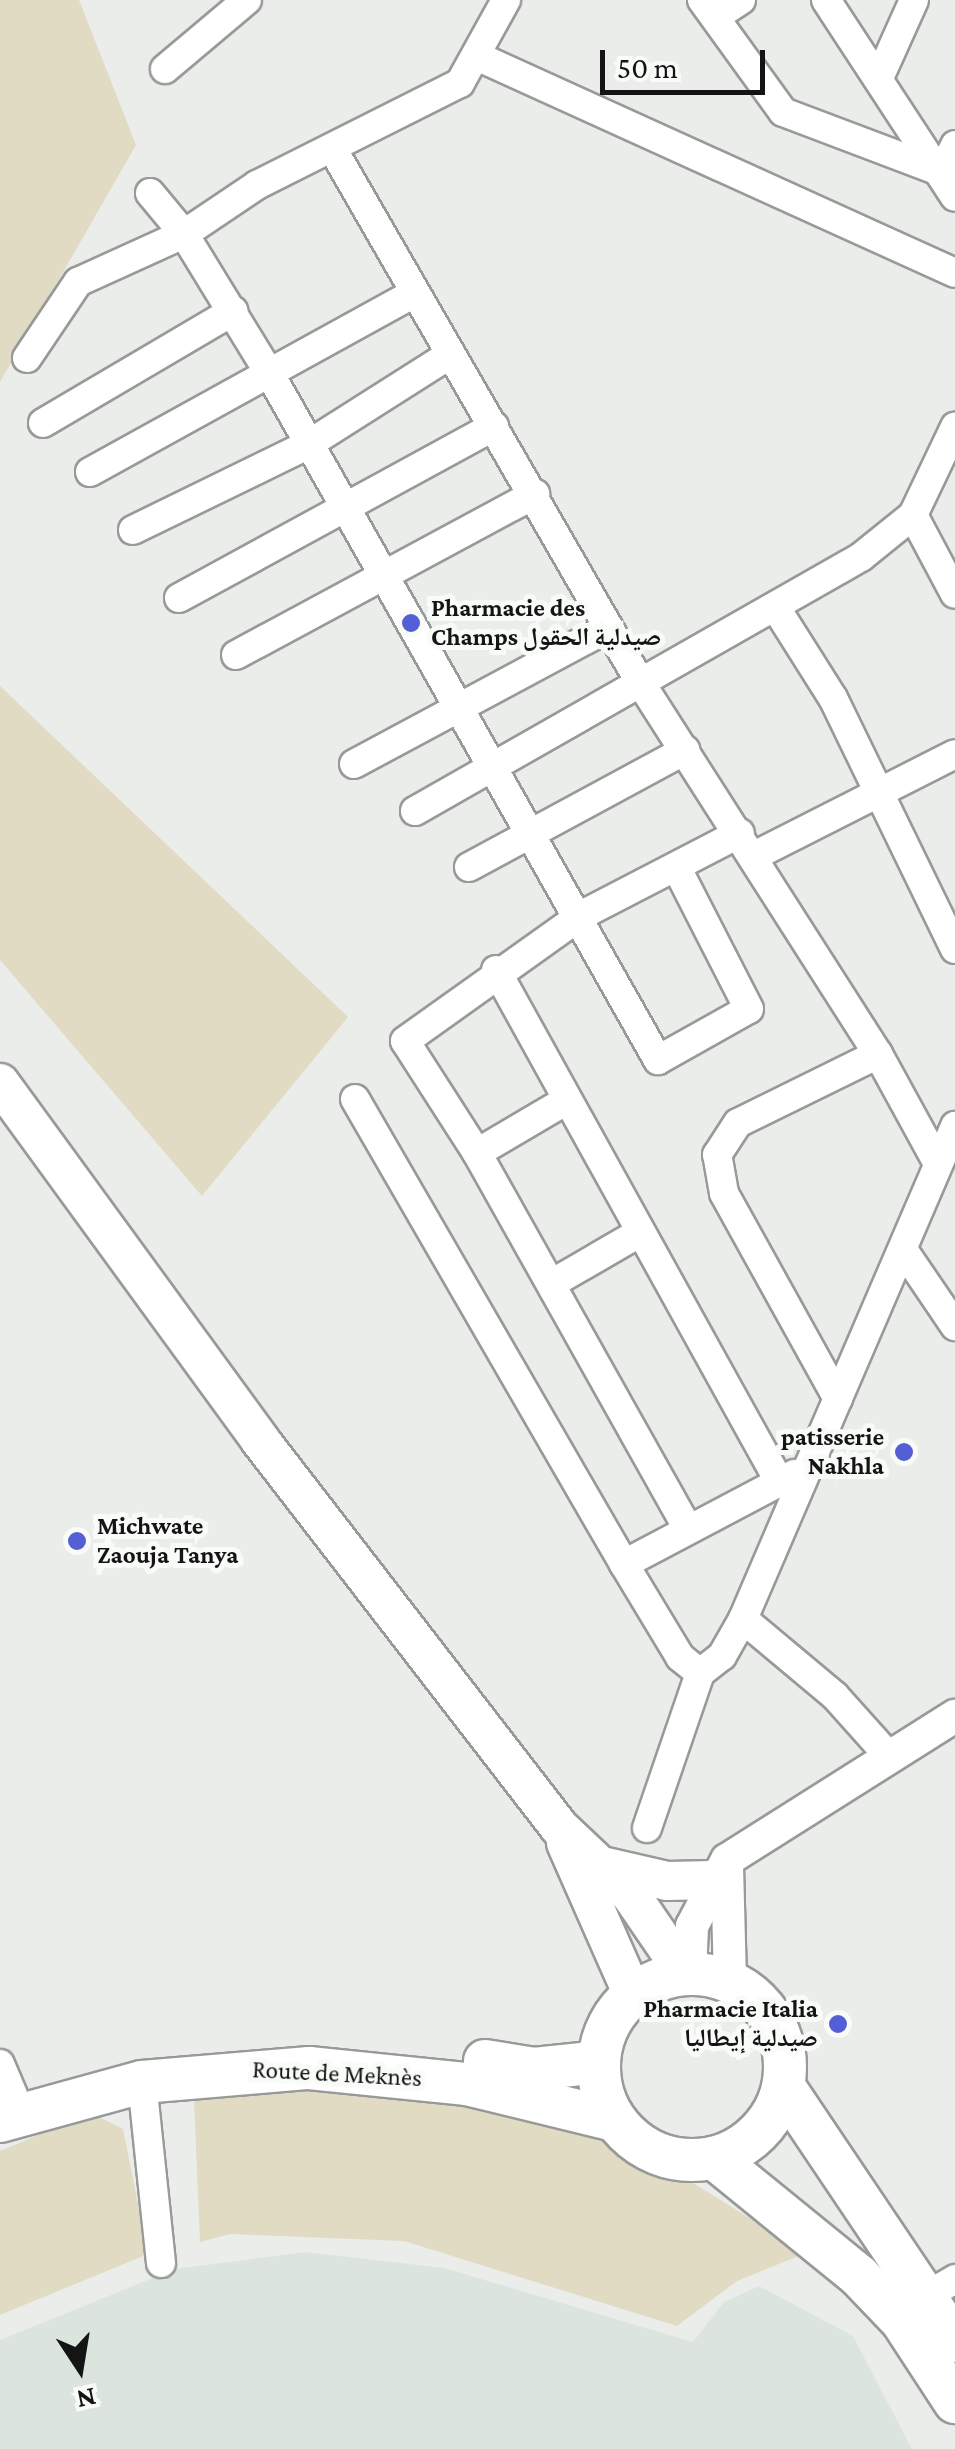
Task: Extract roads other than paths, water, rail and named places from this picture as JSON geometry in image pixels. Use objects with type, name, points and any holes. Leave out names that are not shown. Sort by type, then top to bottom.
[{"type":"main road","points":[[0,1083],[248,1424],[559,1827],[600,1865],[702,1976],[772,2018],[786,2058],[784,2087],[759,2132],[714,2158]]},
{"type":"main road","points":[[559,1827],[632,1995]]},
{"type":"main road","points":[[600,1865],[656,1879],[720,1870]]},
{"type":"main road","points":[[702,1976],[632,1995],[605,2032],[599,2062],[615,2120],[656,2153],[714,2158],[860,2276],[902,2321],[955,2402]]},
{"type":"main road","name":"Route de Meknès","points":[[3,2095],[216,2047],[426,2052],[534,2069],[599,2062]]},
{"type":"main road","name":"Route de Meknès","points":[[3,2095],[258,2068],[362,2070],[500,2090],[615,2120]]},
{"type":"main road","points":[[784,2087],[940,2288],[955,2341]]},
{"type":"street","points":[[165,69],[247,0]]},
{"type":"street","points":[[27,358],[78,282],[184,234],[332,148],[460,84],[480,58],[506,0]]},
{"type":"street","points":[[741,0],[708,8],[783,112],[942,172]]},
{"type":"street","points":[[826,0],[942,172],[955,198]]},
{"type":"street","points":[[879,78],[914,0]]},
{"type":"street","points":[[480,58],[955,273]]},
{"type":"street","points":[[942,172],[955,145]]},
{"type":"street","points":[[332,148],[412,294],[535,494],[640,682],[878,1054],[935,1158]]},
{"type":"street","points":[[150,193],[184,234],[271,376],[580,916],[652,1058],[674,1056],[749,1009],[677,868]]},
{"type":"street","points":[[90,472],[271,376],[412,294]]},
{"type":"street","points":[[44,423],[233,311]]},
{"type":"street","points":[[133,530],[309,444],[449,355]]},
{"type":"street","points":[[179,598],[348,511],[494,426]]},
{"type":"street","points":[[415,811],[492,762],[776,608],[861,557],[913,514],[955,427]]},
{"type":"street","points":[[927,486],[955,475]]},
{"type":"street","points":[[236,655],[535,494]]},
{"type":"street","points":[[913,514],[955,594]]},
{"type":"street","points":[[776,608],[877,787],[954,944]]},
{"type":"street","points":[[354,764],[609,627]]},
{"type":"street","points":[[469,867],[685,750]]},
{"type":"street","points":[[688,1529],[477,1153],[404,1041],[496,970],[580,916],[677,868],[747,844],[955,754]]},
{"type":"street","points":[[496,970],[779,1481]]},
{"type":"street","points":[[838,1399],[724,1193],[717,1155],[738,1123],[878,1054]]},
{"type":"street","points":[[355,1099],[624,1564],[680,1657],[700,1673]]},
{"type":"street","points":[[477,1153],[567,1100]]},
{"type":"street","points":[[647,1828],[700,1673],[722,1656],[743,1619],[904,1251],[935,1158],[955,1126]]},
{"type":"street","points":[[551,1284],[640,1233]]},
{"type":"street","points":[[904,1251],[955,1326]]},
{"type":"street","points":[[624,1564],[808,1468]]},
{"type":"street","points":[[743,1619],[835,1696],[888,1754]]},
{"type":"street","points":[[702,1976],[720,1870],[888,1754],[955,1716]]},
{"type":"street","points":[[142,2082],[160,2264]]},
{"type":"place","name":"Pharmacie des Champs صيدلية الحقول","points":[[411,623]]},
{"type":"place","name":"patisserie Nakhla","points":[[904,1452]]},
{"type":"place","name":"Michwate Zaouja Tanya","points":[[77,1541]]},
{"type":"place","name":"Pharmacie Italia صيدلية إيطاليا","points":[[838,2024]]}]
